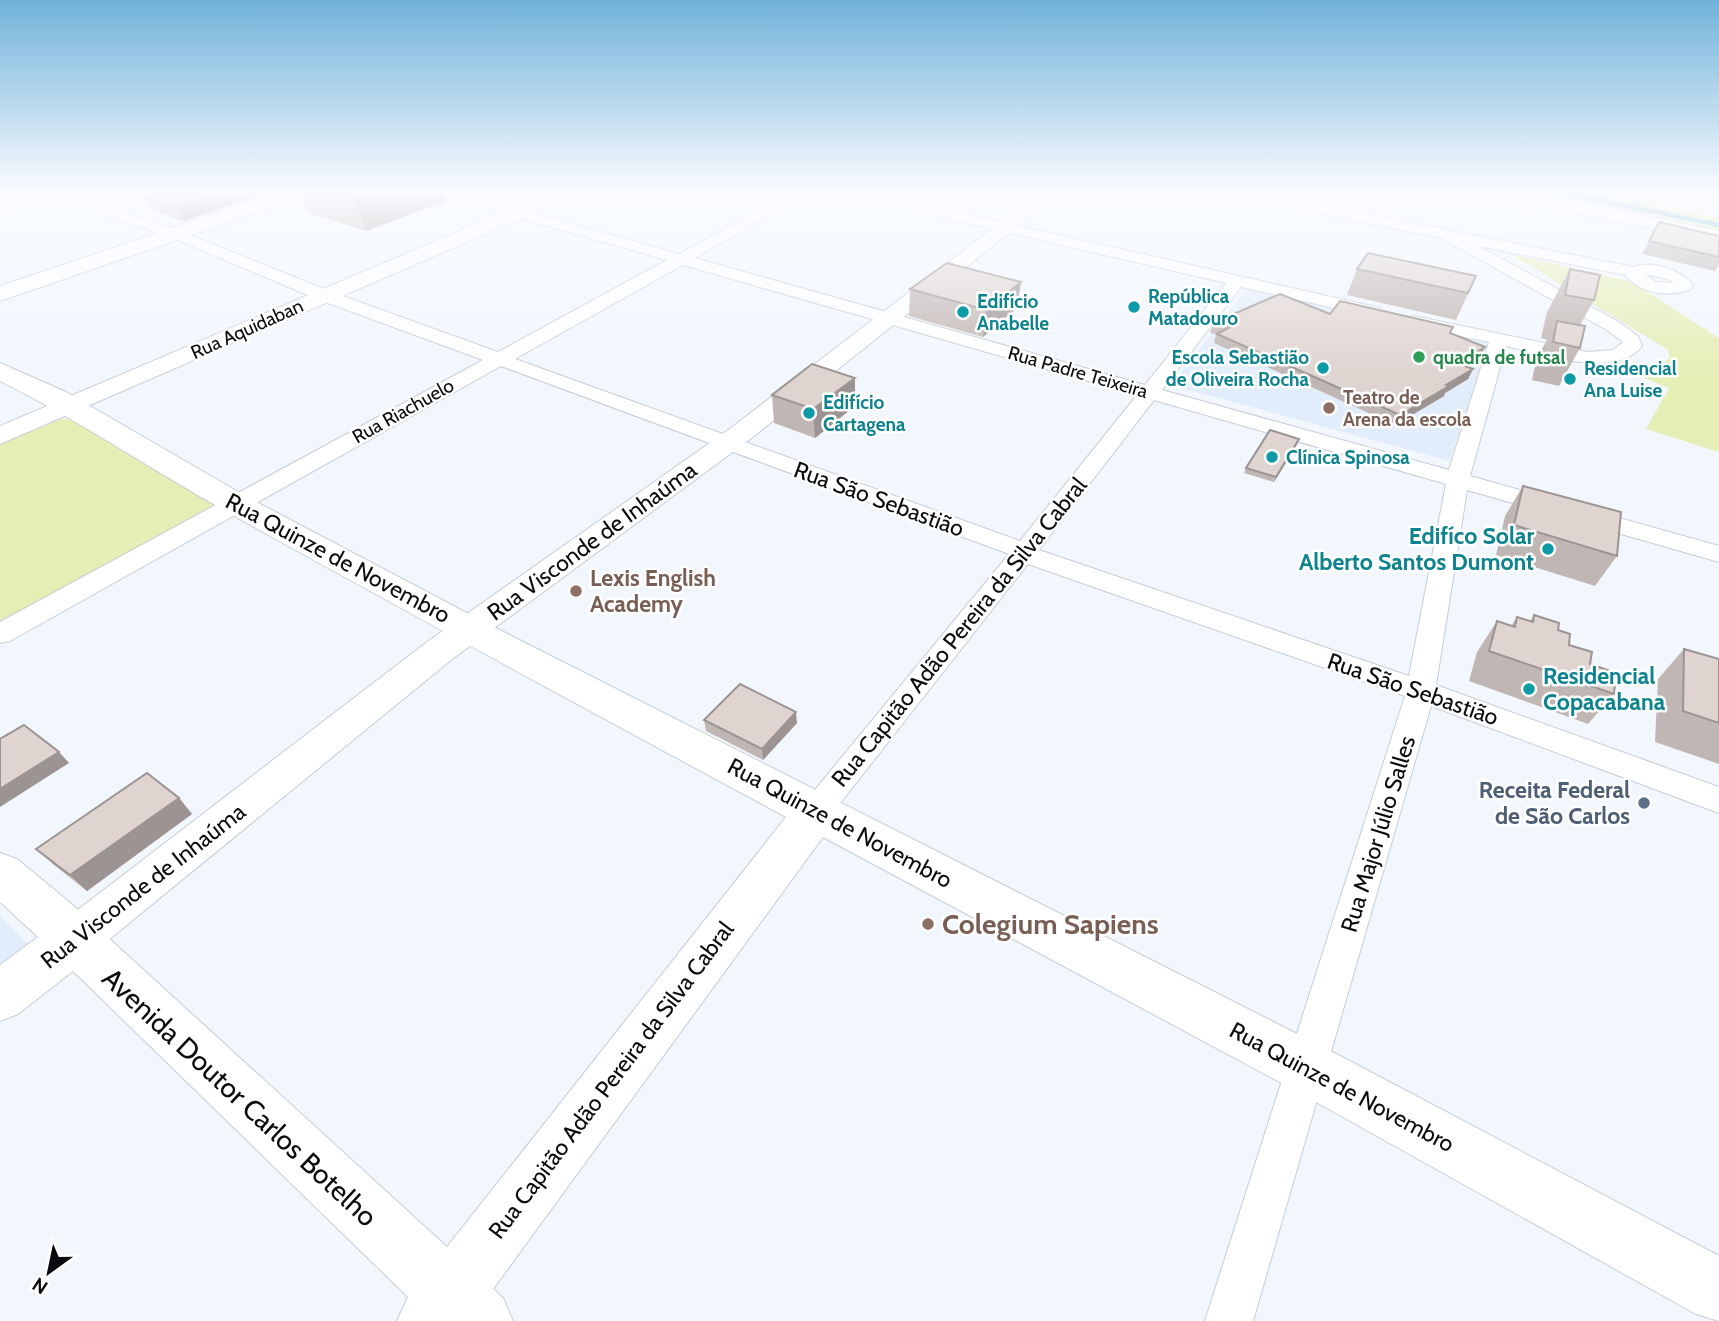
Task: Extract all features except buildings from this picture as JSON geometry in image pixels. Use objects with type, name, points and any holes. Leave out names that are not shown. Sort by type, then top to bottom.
[{"type":"main road","points":[[0,294],[130,252]]},
{"type":"main road","name":"Rua Quinze de Novembro","points":[[0,371],[70,406],[236,504],[469,630],[1308,1068],[1719,1291]]},
{"type":"main road","name":"Rua Capitão Adão Pereira da Silva Cabral","points":[[454,1312],[485,1246],[816,811]]},
{"type":"main road","name":"Avenida Doutor Carlos Botelho","points":[[0,873],[74,940],[454,1312]]},
{"type":"main road","name":"Rua Visconde de Inhaúma","points":[[0,996],[74,940]]},
{"type":"street","name":"Rua São Sebastião","points":[[216,252],[323,295],[726,444],[1026,551],[1030,556],[1421,691],[1719,800]]},
{"type":"street","name":"Rua Aquidaban","points":[[0,436],[426,252]]},
{"type":"street","name":"Rua Padre Teixeira","points":[[657,252],[1719,554]]},
{"type":"street","name":"Rua Riachuelo","points":[[0,634],[697,252]]},
{"type":"street","name":"Rua Visconde de Inhaúma","points":[[74,940],[469,630],[726,444],[976,252]]},
{"type":"street","points":[[1109,252],[1563,354],[1588,358],[1605,357],[1628,351],[1633,346],[1631,340],[1613,326],[1477,252]]},
{"type":"street","points":[[1532,252],[1633,272]]},
{"type":"street","name":"Rua Capitão Adão Pereira da Silva Cabral","points":[[816,811],[1026,551],[1237,281]]},
{"type":"street","name":"Rua Major Júlio Salles","points":[[1229,1321],[1421,691],[1458,478],[1499,340]]},
{"type":"shaded area","points":[[1247,288],[1488,344],[1450,461],[1171,385]]},
{"type":"shaded area","points":[[0,916],[30,946],[0,969]]},
{"type":"green space","points":[[1511,254],[1632,282],[1719,338],[1719,452],[1646,429],[1669,388],[1639,376],[1639,372],[1664,364],[1670,357],[1668,350]]},
{"type":"green space","points":[[78,418],[221,500],[215,509],[0,622],[0,445],[58,420]]},
{"type":"place","name":"República Matadouro","points":[[1134,307]]},
{"type":"place","name":"Edifício Anabelle","points":[[963,312]]},
{"type":"place","name":"quadra de futsal","points":[[1419,357]]},
{"type":"place","name":"Escola Sebastião de Oliveira Rocha","points":[[1323,368]]},
{"type":"place","name":"Residencial Ana Luise","points":[[1570,379]]},
{"type":"place","name":"Teatro de Arena da escola","points":[[1329,408]]},
{"type":"place","name":"Edifício Cartagena","points":[[809,413]]},
{"type":"place","name":"Clínica Spinosa","points":[[1272,457]]},
{"type":"place","name":"Edifíco Solar Alberto Santos Dumont","points":[[1548,549]]},
{"type":"place","name":"Lexis English Academy","points":[[576,591]]},
{"type":"place","name":"Residencial Copacabana","points":[[1529,689]]},
{"type":"place","name":"Receita Federal de São Carlos","points":[[1644,803]]},
{"type":"place","name":"Colegium Sapiens","points":[[928,924]]}]
